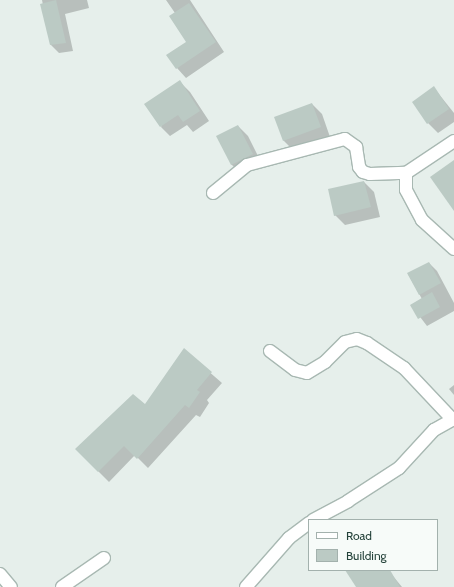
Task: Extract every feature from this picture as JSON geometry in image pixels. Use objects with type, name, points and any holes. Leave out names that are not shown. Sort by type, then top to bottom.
[{"type":"street","points":[[213,193],[247,165],[345,139],[356,148],[358,166],[363,172],[370,174],[406,173],[454,141]]},
{"type":"street","points":[[406,173],[406,190],[422,220],[454,249]]},
{"type":"street","points":[[270,351],[295,370],[307,373],[325,362],[345,342],[357,339],[367,343],[404,368],[453,420],[434,430],[398,468],[348,501],[315,519]]},
{"type":"street","points":[[246,587],[289,538],[308,524]]},
{"type":"street","points":[[62,587],[104,558]]},
{"type":"street","points":[[0,574],[11,587]]},
{"type":"building","points":[[56,0],[66,43],[50,45],[40,4]]},
{"type":"building","points":[[189,3],[216,42],[176,69],[166,55],[186,42],[169,16]]},
{"type":"building","points":[[180,80],[200,111],[183,122],[178,115],[160,127],[144,104]]},
{"type":"building","points":[[434,86],[449,109],[427,124],[412,102]]},
{"type":"building","points":[[312,103],[321,127],[283,141],[274,117]]},
{"type":"building","points":[[238,125],[253,154],[231,165],[216,136]]},
{"type":"building","points":[[454,160],[454,211],[430,177]]},
{"type":"building","points":[[364,181],[371,207],[334,216],[328,189]]},
{"type":"building","points":[[429,262],[441,283],[419,295],[407,273]]},
{"type":"building","points":[[432,292],[440,307],[418,319],[410,305]]},
{"type":"building","points":[[184,348],[212,372],[197,390],[200,392],[189,408],[185,405],[137,459],[124,446],[98,472],[75,449],[133,394],[145,404]]},
{"type":"building","points":[[346,571],[391,571],[400,587],[356,587]]}]
